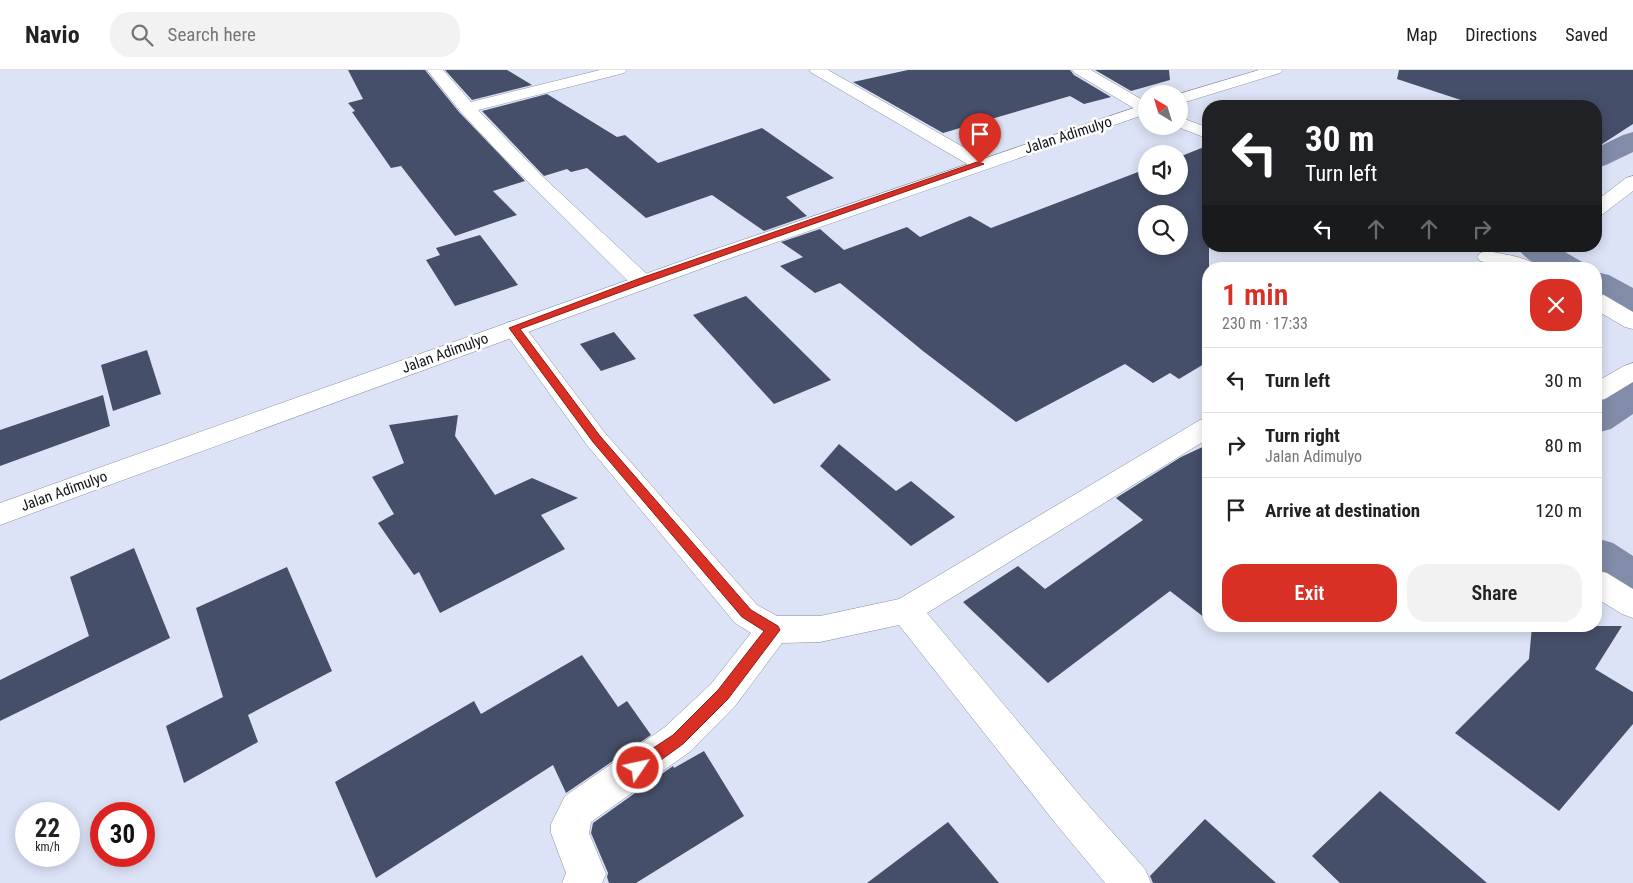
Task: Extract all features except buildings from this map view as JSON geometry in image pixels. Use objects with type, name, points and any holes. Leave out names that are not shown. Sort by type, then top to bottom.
[{"type":"street","points":[[435,70],[466,108],[641,281]]},
{"type":"street","points":[[466,108],[619,70]]},
{"type":"street","points":[[817,70],[980,164]]},
{"type":"street","points":[[1080,70],[1138,104]]},
{"type":"street","points":[[1188,96],[1275,70]]},
{"type":"street","name":"Jalan Adimulyo","points":[[0,514],[641,281],[1138,112]]},
{"type":"street","points":[[1188,126],[1202,131]]},
{"type":"street","points":[[1602,205],[1633,182]]},
{"type":"street","points":[[1476,262],[1488,252],[1515,262]]},
{"type":"street","points":[[1602,304],[1633,322]]},
{"type":"street","points":[[514,328],[596,439],[622,470],[746,614],[773,630],[820,629],[906,610],[1202,430]]},
{"type":"street","points":[[1602,389],[1633,371]]},
{"type":"street","points":[[1602,586],[1633,606]]},
{"type":"street","points":[[906,610],[1069,811],[1131,883]]},
{"type":"street","points":[[582,883],[586,874],[570,833],[570,824],[578,809],[678,740],[723,695],[773,630]]},
{"type":"waterway","points":[[1602,156],[1633,141]]},
{"type":"waterway","points":[[1541,252],[1557,262]]},
{"type":"waterway","points":[[1602,286],[1633,302]]},
{"type":"waterway","points":[[1602,415],[1633,394]]},
{"type":"waterway","points":[[1602,561],[1633,581]]},
{"type":"route","points":[[638,768],[678,740],[723,695],[773,630],[746,614],[596,439],[514,328],[641,281],[980,164]]}]
